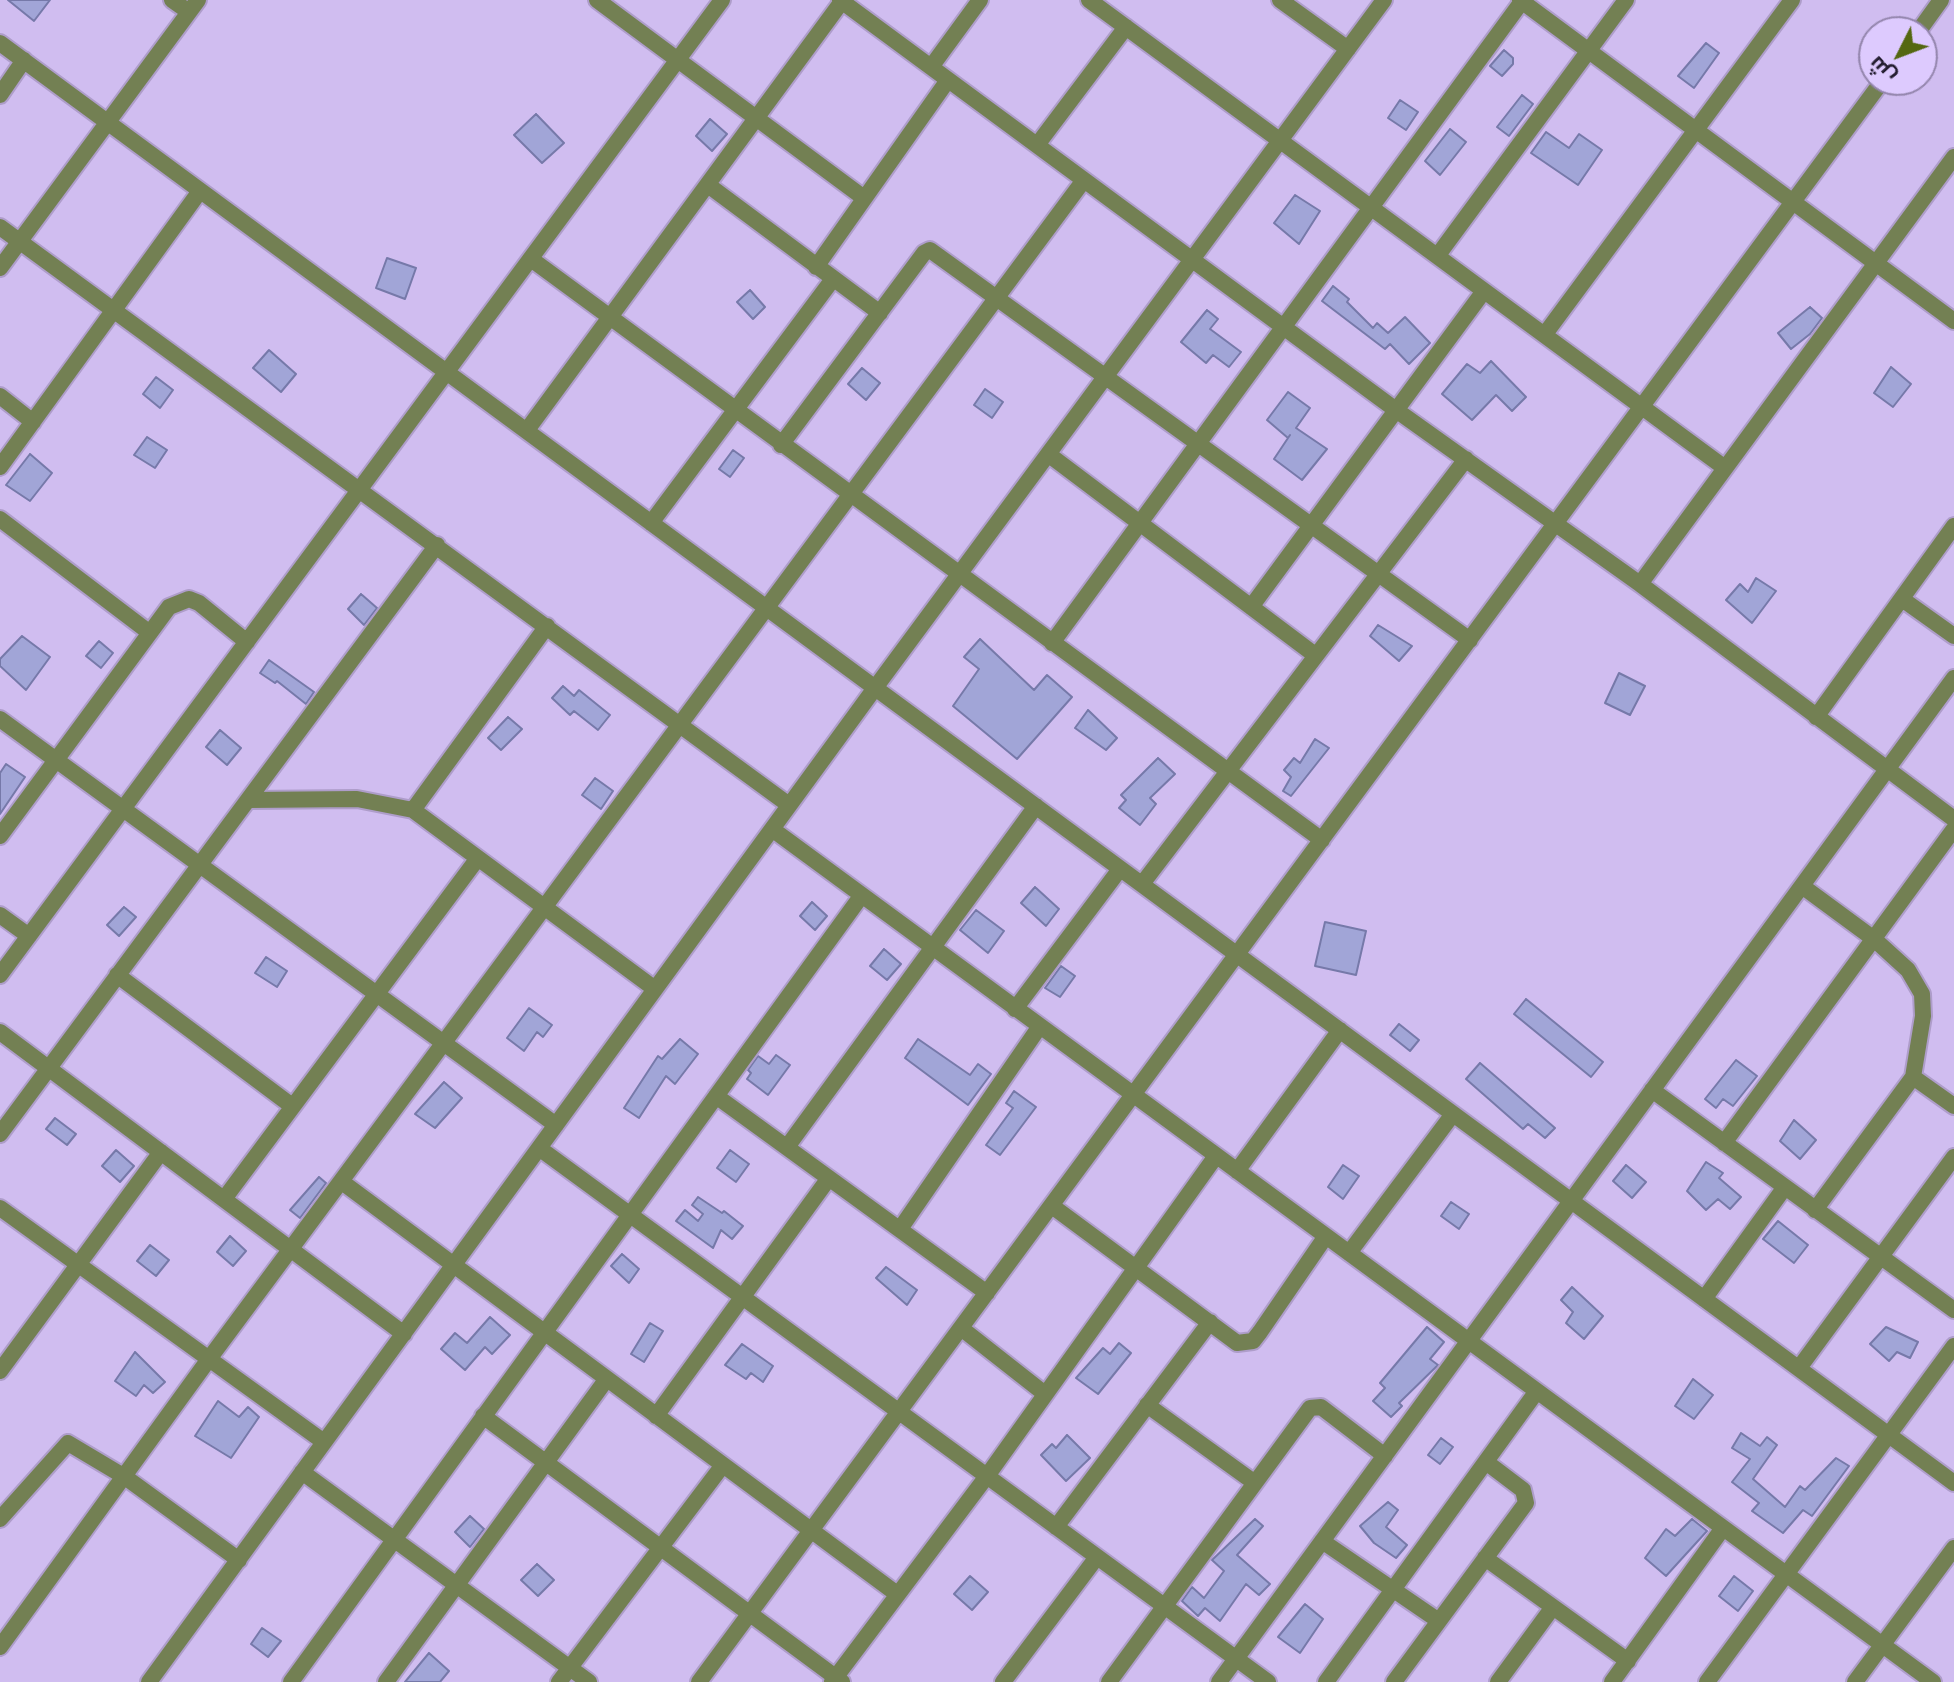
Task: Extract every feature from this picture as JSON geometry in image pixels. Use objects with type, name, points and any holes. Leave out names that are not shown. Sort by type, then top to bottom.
[{"type":"street","points":[[0,268],[193,6],[172,0]]},
{"type":"street","points":[[597,0],[864,198]]},
{"type":"street","points":[[0,975],[722,0]]},
{"type":"street","points":[[527,430],[842,0],[1396,410],[1640,584],[1954,819]]},
{"type":"street","points":[[931,67],[980,0]]},
{"type":"street","points":[[1089,0],[1725,468]]},
{"type":"street","points":[[1280,0],[1348,49]]},
{"type":"street","points":[[157,1679],[302,1472],[789,805],[1384,0]]},
{"type":"street","points":[[1438,255],[1626,0]]},
{"type":"street","points":[[1545,334],[1792,0]]},
{"type":"street","points":[[1052,643],[1522,1],[1954,321]]},
{"type":"street","points":[[1037,145],[1126,27]]},
{"type":"street","points":[[0,43],[1954,1483]]},
{"type":"street","points":[[0,95],[24,60]]},
{"type":"street","points":[[816,267],[948,80]]},
{"type":"street","points":[[699,1682],[1871,96]]},
{"type":"street","points":[[1640,584],[1954,157]]},
{"type":"street","points":[[0,1647],[290,1249],[1084,180]]},
{"type":"street","points":[[708,185],[880,313]]},
{"type":"street","points":[[0,467],[200,191]]},
{"type":"street","points":[[0,227],[789,805]]},
{"type":"street","points":[[781,445],[924,253],[930,250],[1470,640]]},
{"type":"street","points":[[531,259],[1322,840]]},
{"type":"street","points":[[651,523],[833,279]]},
{"type":"street","points":[[1251,607],[1484,291]]},
{"type":"street","points":[[0,396],[33,422]]},
{"type":"street","points":[[1048,454],[1315,655]]},
{"type":"street","points":[[1142,884],[1466,459]]},
{"type":"street","points":[[0,519],[150,633]]},
{"type":"street","points":[[1816,717],[1954,526]]},
{"type":"street","points":[[0,1134],[437,545]]},
{"type":"street","points":[[0,836],[169,607],[189,599],[247,642]]},
{"type":"street","points":[[1902,599],[1954,636]]},
{"type":"street","points":[[413,810],[547,626]]},
{"type":"street","points":[[1219,1682],[1954,678]]},
{"type":"street","points":[[0,719],[556,1125]]},
{"type":"street","points":[[248,800],[357,799],[413,810],[655,989]]},
{"type":"street","points":[[787,1147],[1036,806]]},
{"type":"street","points":[[772,829],[1933,1682]]},
{"type":"street","points":[[1724,1143],[1954,829]]},
{"type":"street","points":[[224,1199],[478,858]]},
{"type":"street","points":[[1015,1009],[1120,869]]},
{"type":"street","points":[[1802,886],[1874,939],[1908,970],[1922,994],[1923,1016],[1913,1077],[1815,1210]]},
{"type":"street","points":[[291,1682],[862,895]]},
{"type":"street","points":[[0,915],[29,936]]},
{"type":"street","points":[[117,975],[292,1106]]},
{"type":"street","points":[[900,1229],[1040,1026]]},
{"type":"street","points":[[1237,1171],[1340,1030]]},
{"type":"street","points":[[0,1032],[404,1334]]},
{"type":"street","points":[[1913,1077],[1954,1106]]},
{"type":"street","points":[[1652,1090],[1954,1310]]},
{"type":"street","points":[[716,1096],[987,1293]]},
{"type":"street","points":[[1349,1253],[1453,1114]]},
{"type":"street","points":[[539,1148],[1268,1682]]},
{"type":"street","points":[[0,1371],[76,1263],[161,1152]]},
{"type":"street","points":[[483,1416],[837,1680],[1216,1156]]},
{"type":"street","points":[[1799,1368],[1954,1157]]},
{"type":"street","points":[[656,1416],[829,1178]]},
{"type":"street","points":[[342,1182],[897,1594]]},
{"type":"street","points":[[1704,1299],[1785,1187]]},
{"type":"street","points":[[1052,1206],[1237,1343],[1253,1341],[1326,1236]]},
{"type":"street","points":[[0,1208],[324,1442]]},
{"type":"street","points":[[1056,1527],[1210,1322]]},
{"type":"street","points":[[961,1328],[1045,1394]]},
{"type":"street","points":[[1707,1682],[1954,1346]]},
{"type":"street","points":[[386,1682],[606,1380]]},
{"type":"street","points":[[1326,1682],[1537,1391]]},
{"type":"street","points":[[1147,1405],[1255,1483]]},
{"type":"street","points":[[1109,1682],[1305,1414],[1317,1406],[1385,1456]]},
{"type":"street","points":[[3,1507],[68,1443],[125,1477],[239,1560]]},
{"type":"street","points":[[1394,1682],[1527,1499],[1523,1490],[1486,1462]]},
{"type":"street","points":[[559,1682],[723,1465]]},
{"type":"street","points":[[302,1472],[589,1682]]},
{"type":"street","points":[[1612,1682],[1723,1528]]},
{"type":"street","points":[[1322,1541],[1439,1621]]},
{"type":"street","points":[[1855,1682],[1954,1548]]},
{"type":"street","points":[[1009,1680],[1097,1557]]},
{"type":"street","points":[[1485,1558],[1628,1661]]},
{"type":"street","points":[[1498,1682],[1553,1607]]},
{"type":"building","points":[[8,0],[50,0],[34,21]]},
{"type":"building","points":[[1706,43],[1719,53],[1694,88],[1678,76]]},
{"type":"building","points":[[1504,50],[1513,58],[1513,64],[1502,76],[1490,66]]},
{"type":"building","points":[[1522,95],[1533,104],[1509,136],[1497,127]]},
{"type":"building","points":[[1400,100],[1418,112],[1406,130],[1388,118]]},
{"type":"building","points":[[536,114],[564,143],[542,163],[514,135]]},
{"type":"building","points":[[710,119],[727,134],[712,151],[696,136]]},
{"type":"building","points":[[1450,129],[1466,142],[1440,175],[1425,161]]},
{"type":"building","points":[[1546,132],[1569,148],[1579,134],[1602,150],[1578,185],[1531,153]]},
{"type":"building","points":[[1295,195],[1320,211],[1299,244],[1274,223]]},
{"type":"building","points":[[387,258],[416,268],[405,299],[376,288]]},
{"type":"building","points":[[1333,286],[1349,299],[1347,302],[1373,328],[1377,323],[1388,333],[1405,317],[1430,343],[1409,364],[1390,344],[1385,349],[1322,301]]},
{"type":"building","points":[[750,290],[765,307],[753,319],[737,302]]},
{"type":"building","points":[[1810,307],[1822,318],[1810,334],[1791,349],[1778,333]]},
{"type":"building","points":[[1207,310],[1218,319],[1210,329],[1241,352],[1229,367],[1213,355],[1206,363],[1181,342]]},
{"type":"building","points":[[269,350],[296,374],[281,392],[253,368]]},
{"type":"building","points":[[1491,361],[1526,397],[1512,411],[1496,395],[1472,420],[1442,394],[1467,364],[1480,373]]},
{"type":"building","points":[[1891,367],[1911,384],[1893,407],[1874,393]]},
{"type":"building","points":[[862,368],[880,383],[866,400],[848,384]]},
{"type":"building","points":[[156,377],[173,390],[160,408],[143,394]]},
{"type":"building","points":[[985,389],[1003,402],[992,418],[974,405]]},
{"type":"building","points":[[1288,392],[1310,408],[1296,428],[1327,449],[1302,480],[1274,459],[1288,438],[1267,420]]},
{"type":"building","points":[[147,437],[167,450],[155,468],[134,455]]},
{"type":"building","points":[[733,450],[744,458],[730,477],[719,469]]},
{"type":"building","points":[[30,454],[52,473],[30,501],[6,485]]},
{"type":"building","points":[[1756,578],[1776,591],[1752,623],[1726,600],[1740,584],[1748,592]]},
{"type":"building","points":[[361,594],[377,608],[364,625],[348,609]]},
{"type":"building","points":[[1378,625],[1412,646],[1399,661],[1370,636]]},
{"type":"building","points":[[22,636],[50,657],[26,690],[0,666],[0,659]]},
{"type":"building","points":[[980,639],[1034,690],[1047,675],[1072,697],[1017,759],[953,706],[979,669],[964,657]]},
{"type":"building","points":[[99,641],[113,653],[101,668],[86,656]]},
{"type":"building","points":[[269,660],[314,692],[306,704],[277,681],[275,683],[260,673]]},
{"type":"building","points":[[1619,673],[1645,686],[1630,715],[1605,703]]},
{"type":"building","points":[[563,686],[574,696],[579,690],[610,715],[598,730],[574,711],[570,715],[552,698]]},
{"type":"building","points":[[1088,710],[1117,738],[1106,750],[1075,728]]},
{"type":"building","points":[[508,717],[522,729],[501,750],[488,738]]},
{"type":"building","points":[[220,730],[241,748],[227,765],[206,747]]},
{"type":"building","points":[[1315,739],[1329,748],[1291,796],[1283,791],[1291,777],[1284,770],[1294,758],[1300,763]]},
{"type":"building","points":[[1158,758],[1175,774],[1150,798],[1156,804],[1140,825],[1119,808],[1126,800],[1121,795]]},
{"type":"building","points":[[6,764],[25,777],[0,814],[0,773]]},
{"type":"building","points":[[595,778],[613,791],[601,809],[582,795]]},
{"type":"building","points":[[1035,887],[1059,909],[1046,926],[1021,903]]},
{"type":"building","points":[[812,902],[827,916],[815,930],[800,916]]},
{"type":"building","points":[[124,907],[136,917],[119,936],[107,925]]},
{"type":"building","points":[[976,910],[1004,931],[988,953],[960,930]]},
{"type":"building","points":[[1325,922],[1366,931],[1356,975],[1315,966]]},
{"type":"building","points":[[884,949],[901,964],[887,980],[870,966]]},
{"type":"building","points":[[266,957],[287,971],[277,987],[255,973]]},
{"type":"building","points":[[1061,966],[1075,976],[1060,997],[1045,988]]},
{"type":"building","points":[[1526,999],[1603,1062],[1591,1077],[1514,1014]]},
{"type":"building","points":[[529,1008],[552,1025],[543,1037],[537,1032],[524,1051],[507,1038]]},
{"type":"building","points":[[1399,1024],[1419,1040],[1410,1051],[1390,1035]]},
{"type":"building","points":[[680,1039],[698,1054],[675,1084],[666,1076],[639,1118],[624,1108],[658,1056],[662,1059]]},
{"type":"building","points":[[918,1039],[970,1075],[978,1064],[991,1074],[968,1105],[905,1058]]},
{"type":"building","points":[[776,1055],[790,1065],[768,1095],[747,1079],[751,1073],[748,1070],[758,1056],[769,1064]]},
{"type":"building","points":[[1736,1060],[1757,1076],[1733,1106],[1723,1099],[1716,1108],[1705,1099]]},
{"type":"building","points":[[1480,1063],[1555,1128],[1545,1138],[1528,1124],[1523,1129],[1466,1079]]},
{"type":"building","points":[[444,1082],[462,1098],[435,1128],[415,1114]]},
{"type":"building","points":[[1014,1091],[1036,1107],[1000,1155],[986,1145],[1013,1108],[1006,1103]]},
{"type":"building","points":[[55,1118],[76,1134],[67,1145],[46,1129]]},
{"type":"building","points":[[1794,1120],[1816,1140],[1800,1159],[1780,1141]]},
{"type":"building","points":[[116,1150],[134,1166],[120,1182],[102,1166]]},
{"type":"building","points":[[730,1150],[749,1164],[736,1182],[717,1168]]},
{"type":"building","points":[[1706,1162],[1723,1173],[1719,1178],[1741,1197],[1730,1209],[1718,1199],[1706,1210],[1687,1191]]},
{"type":"building","points":[[1343,1165],[1359,1176],[1343,1199],[1328,1187]]},
{"type":"building","points":[[1626,1165],[1646,1182],[1632,1198],[1613,1181]]},
{"type":"building","points":[[319,1177],[326,1183],[300,1218],[290,1210]]},
{"type":"building","points":[[698,1197],[743,1226],[732,1239],[721,1230],[713,1248],[676,1221],[685,1210],[698,1221],[703,1214],[692,1205]]},
{"type":"building","points":[[1451,1202],[1469,1214],[1459,1229],[1441,1216]]},
{"type":"building","points":[[1778,1221],[1808,1245],[1794,1263],[1763,1239]]},
{"type":"building","points":[[230,1236],[246,1251],[233,1266],[217,1252]]},
{"type":"building","points":[[150,1245],[169,1260],[156,1276],[137,1261]]},
{"type":"building","points":[[622,1254],[639,1269],[629,1283],[611,1266]]},
{"type":"building","points":[[886,1267],[917,1290],[907,1305],[876,1278]]},
{"type":"building","points":[[1572,1287],[1603,1316],[1584,1339],[1566,1323],[1573,1312],[1561,1300]]},
{"type":"building","points":[[490,1317],[510,1335],[492,1354],[485,1347],[465,1370],[441,1349],[455,1333],[467,1343]]},
{"type":"building","points":[[650,1323],[663,1331],[644,1362],[631,1354]]},
{"type":"building","points":[[1427,1327],[1444,1342],[1430,1359],[1438,1365],[1399,1403],[1402,1406],[1391,1417],[1373,1401],[1385,1388],[1380,1383]]},
{"type":"building","points":[[1886,1327],[1918,1342],[1910,1358],[1897,1352],[1889,1361],[1870,1344]]},
{"type":"building","points":[[1119,1343],[1131,1353],[1098,1394],[1076,1378],[1103,1348],[1110,1354]]},
{"type":"building","points":[[742,1344],[773,1366],[763,1382],[751,1373],[746,1379],[725,1365]]},
{"type":"building","points":[[135,1352],[165,1382],[153,1393],[144,1385],[136,1396],[115,1381]]},
{"type":"building","points":[[1693,1379],[1713,1395],[1694,1419],[1675,1406]]},
{"type":"building","points":[[218,1401],[239,1417],[248,1407],[259,1417],[231,1458],[195,1436]]},
{"type":"building","points":[[1741,1433],[1760,1446],[1767,1437],[1777,1445],[1753,1479],[1785,1507],[1800,1486],[1805,1490],[1836,1458],[1849,1466],[1812,1516],[1803,1510],[1783,1533],[1752,1511],[1759,1503],[1732,1482],[1750,1459],[1732,1448]]},
{"type":"building","points":[[1067,1435],[1090,1458],[1066,1481],[1041,1455],[1052,1444],[1056,1448]]},
{"type":"building","points":[[1441,1438],[1453,1447],[1440,1464],[1428,1455]]},
{"type":"building","points":[[1388,1502],[1398,1510],[1386,1527],[1407,1545],[1396,1558],[1374,1543],[1360,1526]]},
{"type":"building","points":[[470,1516],[484,1529],[470,1547],[455,1532]]},
{"type":"building","points":[[1255,1519],[1263,1526],[1237,1555],[1270,1584],[1259,1595],[1246,1584],[1220,1621],[1205,1608],[1198,1616],[1182,1601],[1192,1587],[1204,1598],[1224,1571],[1212,1560]]},
{"type":"building","points":[[1692,1519],[1707,1531],[1666,1576],[1645,1558],[1666,1529],[1675,1536]]},
{"type":"building","points":[[537,1564],[554,1580],[538,1596],[521,1580]]},
{"type":"building","points":[[970,1576],[988,1592],[972,1610],[954,1594]]},
{"type":"building","points":[[1734,1576],[1753,1591],[1738,1611],[1719,1596]]},
{"type":"building","points":[[1305,1604],[1323,1619],[1300,1653],[1278,1637]]},
{"type":"building","points":[[262,1628],[281,1641],[268,1657],[251,1644]]},
{"type":"building","points":[[429,1653],[449,1671],[440,1682],[405,1682]]}]
